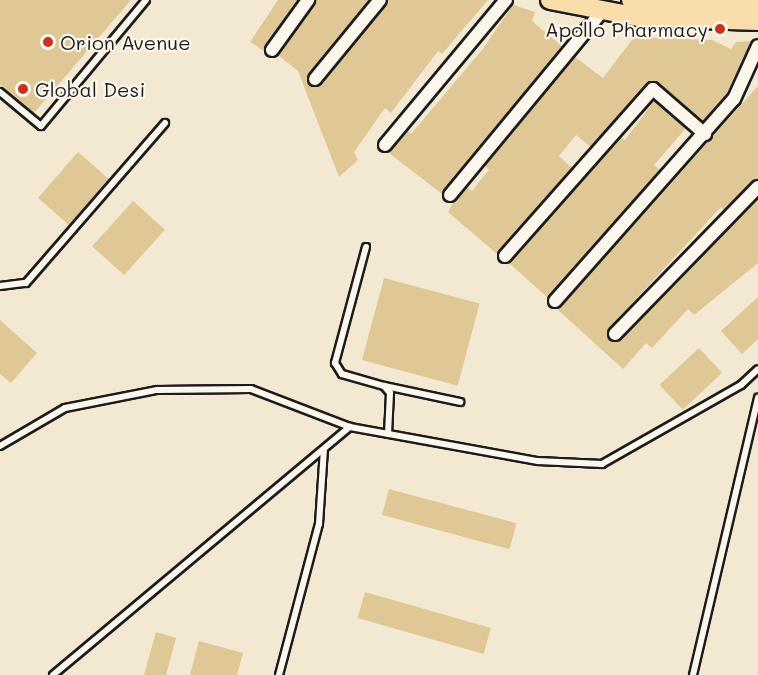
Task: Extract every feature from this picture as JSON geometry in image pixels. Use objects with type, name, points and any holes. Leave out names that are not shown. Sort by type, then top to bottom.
[{"type":"main road","points":[[550,0],[602,11],[696,21],[758,21]]},
{"type":"main road","points":[[640,1],[730,4],[758,8]]},
{"type":"street","points":[[272,50],[308,0]]},
{"type":"street","points":[[315,79],[380,0]]},
{"type":"street","points":[[385,146],[506,0]]},
{"type":"street","points":[[450,195],[602,11]]},
{"type":"street","points":[[555,301],[734,99],[758,46]]},
{"type":"street","points":[[505,256],[653,88],[705,134]]},
{"type":"street","points":[[615,334],[758,187]]},
{"type":"lane","points":[[0,92],[41,126],[146,0]]},
{"type":"lane","points":[[0,286],[26,283],[165,123]]},
{"type":"lane","points":[[366,248],[335,363],[342,374],[384,386],[460,402]]},
{"type":"lane","points":[[0,446],[65,408],[157,390],[251,389],[350,427],[538,461],[602,464],[741,385],[758,369]]},
{"type":"lane","points":[[384,386],[393,399],[388,434]]},
{"type":"lane","points":[[693,675],[758,398]]},
{"type":"lane","points":[[54,675],[350,427]]},
{"type":"lane","points":[[279,675],[319,524],[324,449]]},
{"type":"building","name":"Orion Avenue","points":[[0,0],[131,0],[34,113],[0,84]]},
{"type":"building","points":[[278,0],[298,0],[264,51],[250,42]]},
{"type":"building","points":[[316,0],[369,0],[309,74],[308,82],[314,87],[388,0],[488,0],[442,54],[438,51],[391,113],[385,108],[354,152],[358,160],[339,177],[298,71],[278,55]]},
{"type":"building","points":[[513,5],[535,12],[532,21],[562,46],[442,194],[389,153],[408,131],[411,134],[482,50]]},
{"type":"building","points":[[634,37],[712,40],[731,49],[736,42],[751,41],[726,95],[703,121],[651,81],[591,147],[576,135],[559,156],[572,168],[497,254],[448,212],[453,203],[467,187],[472,191],[489,170],[485,166],[575,57],[603,78]]},
{"type":"building","points":[[758,86],[758,179],[724,210],[721,207],[609,328],[607,337],[614,342],[621,340],[758,199],[758,263],[694,315],[688,309],[652,348],[646,343],[623,369],[558,310]]},
{"type":"building","points":[[654,101],[686,128],[654,165],[660,170],[548,298],[509,263],[622,137],[625,140]]},
{"type":"building","points":[[78,152],[109,179],[69,225],[38,198]]},
{"type":"building","points":[[133,201],[165,230],[124,275],[92,246]]},
{"type":"building","points":[[384,278],[480,304],[458,386],[362,360]]},
{"type":"building","points":[[758,297],[758,339],[742,354],[721,331]]},
{"type":"building","points":[[0,320],[37,353],[11,383],[0,374]]},
{"type":"building","points":[[699,348],[722,373],[683,410],[660,385]]},
{"type":"building","points":[[389,489],[517,523],[510,549],[382,515]]},
{"type":"building","points":[[365,592],[491,628],[483,654],[358,618]]},
{"type":"building","points":[[156,632],[176,638],[166,675],[144,675]]},
{"type":"building","points":[[199,641],[243,653],[237,675],[190,675]]},
{"type":"place","name":"Apollo Pharmacy","points":[[720,29]]},
{"type":"place","name":"Orion Avenue","points":[[48,42]]},
{"type":"place","name":"Global Desi","points":[[23,89]]}]
